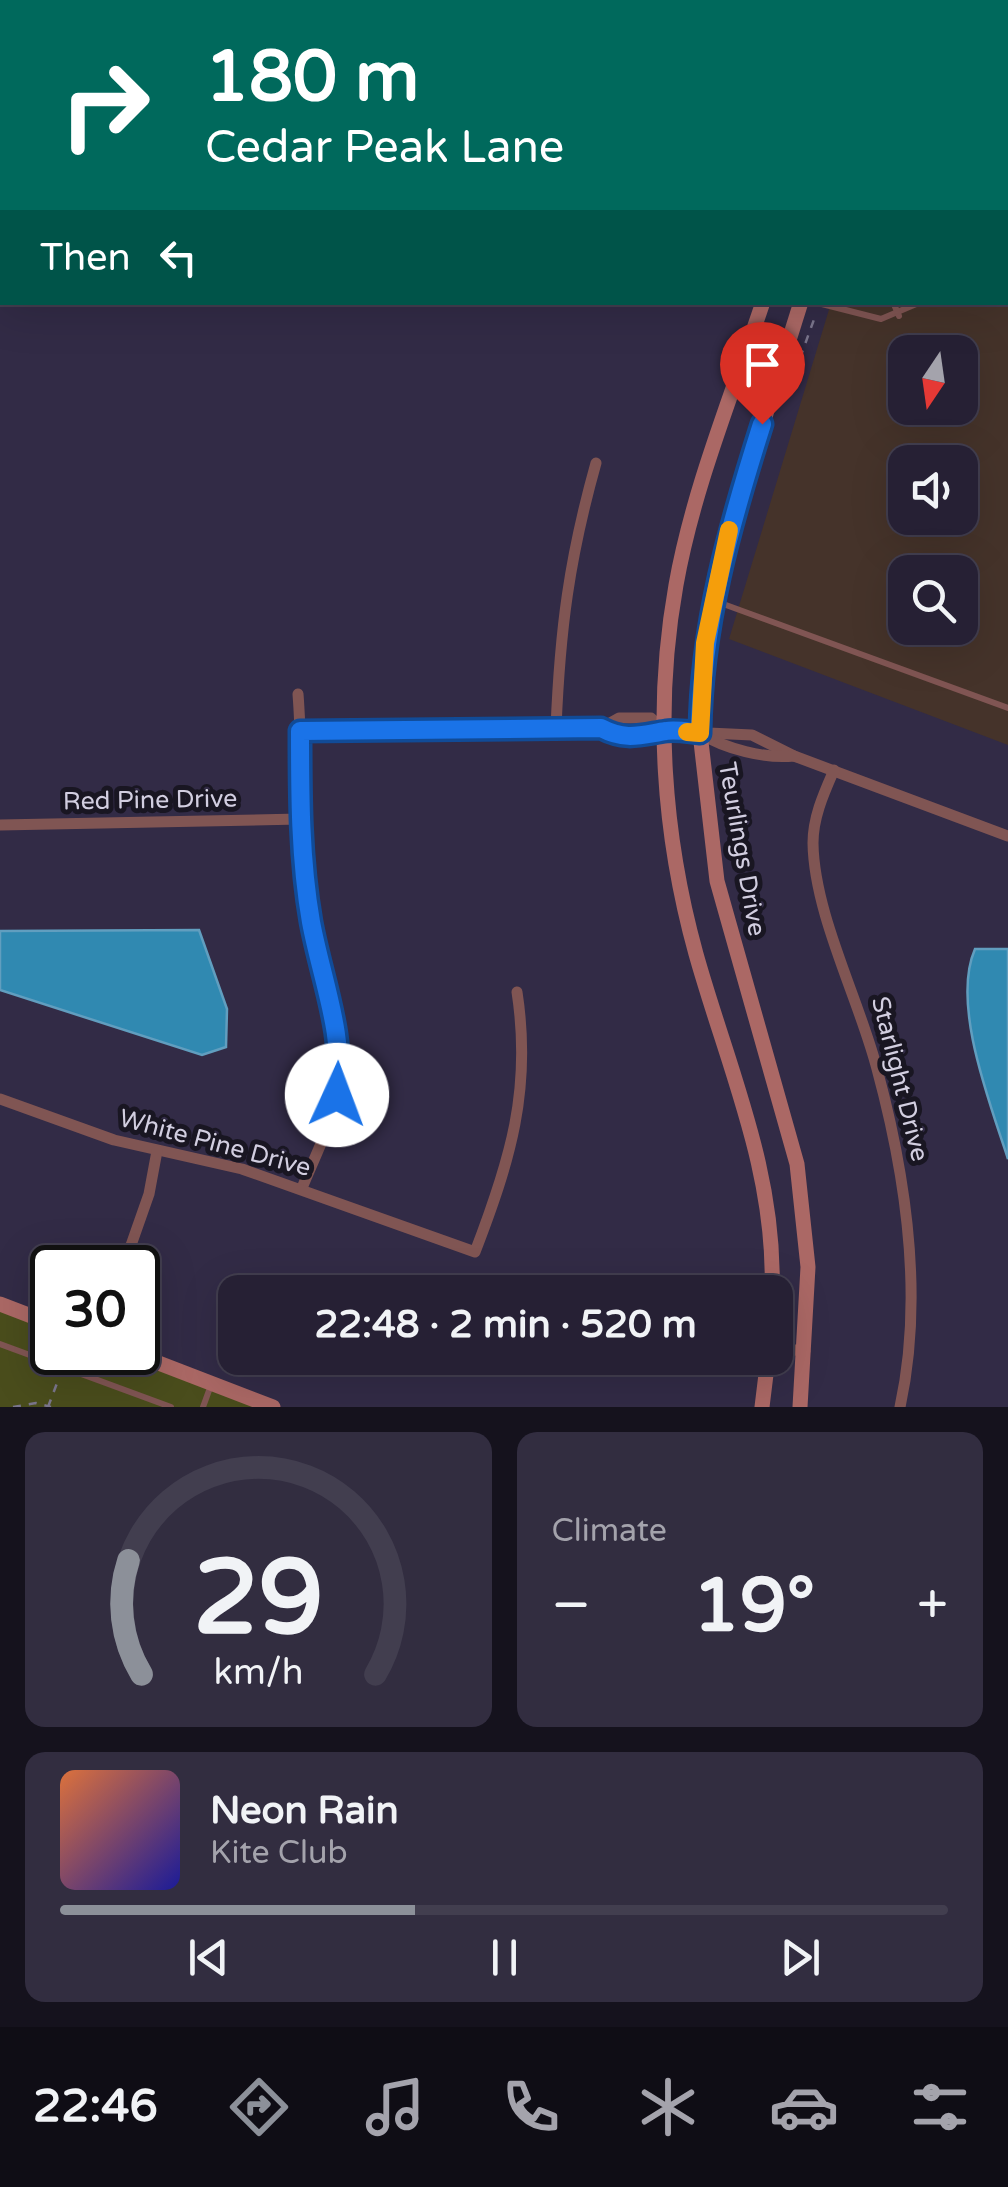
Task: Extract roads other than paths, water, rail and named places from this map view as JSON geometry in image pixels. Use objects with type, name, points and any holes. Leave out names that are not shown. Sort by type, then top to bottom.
[{"type":"street","points":[[762,305],[676,582],[668,639],[664,776],[681,888],[696,953],[762,1167],[770,1220],[772,1275]]},
{"type":"street","name":"Teurlings Drive","points":[[800,305],[726,538],[705,643],[700,733],[717,881],[797,1164],[808,1267],[800,1407]]},
{"type":"street","points":[[556,728],[561,619],[575,537],[596,463]]},
{"type":"street","points":[[298,694],[300,819],[311,922],[336,1024],[340,1072],[332,1112],[302,1188]]},
{"type":"street","points":[[601,728],[618,718],[651,718],[665,731]]},
{"type":"street","points":[[300,731],[601,728],[618,737],[652,737],[665,731],[752,736],[781,746],[794,756],[1008,836]]},
{"type":"street","name":"Starlight Drive","points":[[834,770],[818,812],[813,845],[822,894],[878,1069],[902,1177],[910,1301],[900,1407]]},
{"type":"street","name":"Red Pine Drive","points":[[0,824],[300,819]]},
{"type":"street","name":"White Pine Drive","points":[[0,1099],[114,1140],[242,1168],[474,1252],[519,1120],[524,1070],[517,992]]},
{"type":"street","points":[[131,1245],[149,1194],[158,1151]]},
{"type":"street","points":[[0,1304],[30,1316]]},
{"type":"street","points":[[793,1350],[805,1352]]},
{"type":"street","points":[[160,1363],[273,1407]]},
{"type":"street","points":[[762,1407],[766,1375]]},
{"type":"lane","points":[[823,305],[863,318],[898,316],[916,305]]},
{"type":"lane","points":[[894,305],[898,316]]},
{"type":"lane","points":[[714,600],[1008,708]]},
{"type":"lane","points":[[0,1344],[170,1407]]},
{"type":"lane","points":[[202,1407],[212,1383]]},
{"type":"water","points":[[199,930],[227,1009],[226,1047],[202,1055],[0,990],[0,931]]},
{"type":"water","points":[[975,949],[1008,949],[1008,1159],[983,1082],[970,1025],[969,972]]}]
